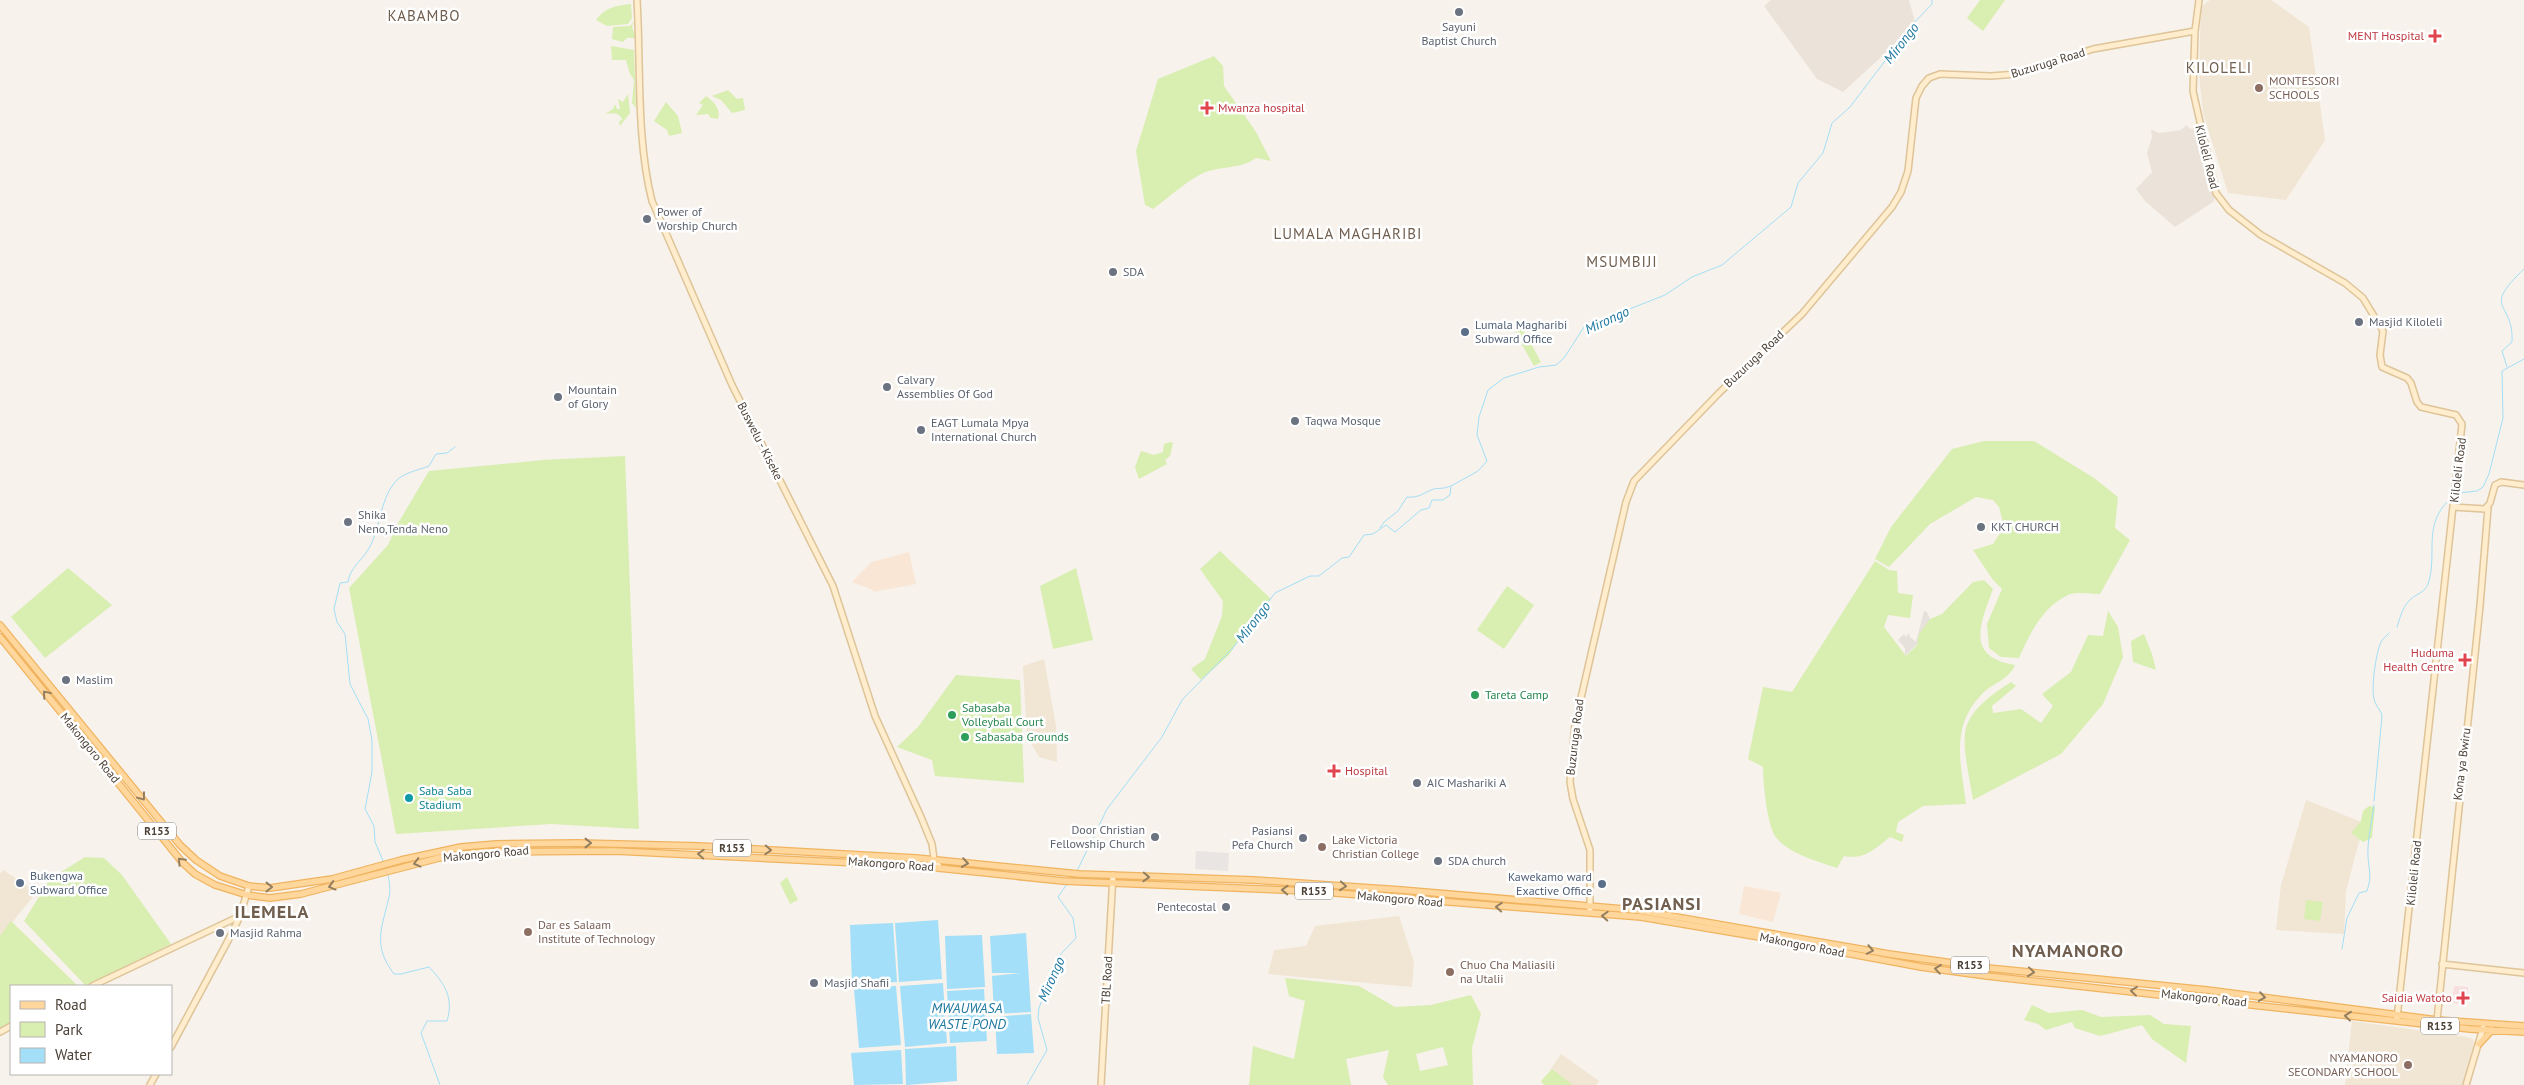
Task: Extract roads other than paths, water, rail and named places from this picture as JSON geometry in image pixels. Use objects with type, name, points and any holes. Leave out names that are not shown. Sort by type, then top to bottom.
[{"type":"main road","name":"Buswelu - Kiseke","points":[[637,0],[643,145],[652,201],[732,385],[833,586],[872,707],[926,829],[933,848],[934,859],[940,868]]},
{"type":"main road","points":[[2195,31],[2199,0]]},
{"type":"main road","name":"Kiloleli Road","points":[[2195,31],[2193,91],[2216,193],[2229,210],[2261,235],[2358,293],[2368,304],[2382,327],[2383,335],[2380,355],[2382,367],[2407,378],[2412,383],[2417,402],[2421,407],[2450,413],[2460,418],[2462,432],[2396,1021]]},
{"type":"main road","name":"Buzuruga Road","points":[[1589,915],[1590,850],[1573,799],[1570,782],[1574,724],[1626,502],[1634,481],[1718,393],[1802,314],[1892,207],[1901,192],[1908,171],[1916,98],[1922,86],[1929,78],[1940,74],[1991,76],[2017,74],[2093,49],[2195,31]]},
{"type":"main road","name":"Kona ya Bwiru","points":[[2437,1020],[2480,606],[2488,508],[2494,484],[2501,482],[2524,485]]},
{"type":"main road","points":[[2453,507],[2479,510],[2488,508]]},
{"type":"main road","name":"Makongoro Road","points":[[0,625],[180,845],[214,873],[249,886],[270,888],[311,884],[439,850],[481,845],[577,843],[699,846],[934,859],[1064,873],[1336,885],[1636,910],[1921,967],[2470,1029],[2524,1026]]},
{"type":"main road","name":"Makongoro Road","points":[[0,636],[182,862],[206,881],[247,895],[270,898],[292,896],[439,858],[472,853],[556,849],[800,859],[940,868],[1079,882],[1310,890],[1641,918],[1720,927],[1968,965],[2207,990],[2398,1014],[2492,1030],[2524,1032]]},
{"type":"main road","name":"TBL Road","points":[[1101,1085],[1113,875]]},
{"type":"main road","points":[[172,1045],[240,916],[249,886]]},
{"type":"main road","points":[[94,985],[240,916]]},
{"type":"main road","points":[[2442,964],[2524,973]]},
{"type":"main road","points":[[2466,1085],[2483,1027]]},
{"type":"main road","points":[[2470,1029],[2477,1036],[2479,1044]]},
{"type":"main road","points":[[2479,1044],[2492,1030]]},
{"type":"water","points":[[938,920],[942,979],[899,982],[895,923]]},
{"type":"water","points":[[893,923],[897,982],[852,985],[850,925]]},
{"type":"water","points":[[1026,933],[1031,1012],[994,1014],[992,976],[1021,973],[992,973],[990,936]]},
{"type":"water","points":[[982,935],[985,987],[947,989],[945,936]]},
{"type":"water","points":[[943,983],[947,1043],[905,1047],[900,986]]},
{"type":"water","points":[[896,986],[901,1045],[859,1048],[854,989]]},
{"type":"water","name":"MWAUWASA WASTE POND","points":[[984,989],[987,1041],[950,1043],[947,991]]},
{"type":"water","name":"MWAUWASA WASTE POND","points":[[1031,1014],[1034,1053],[997,1054],[995,1017]]},
{"type":"water","points":[[956,1046],[957,1081],[906,1085],[905,1049]]},
{"type":"water","points":[[901,1050],[903,1084],[854,1085],[851,1053]]},
{"type":"waterway","name":"Mirongo","points":[[1077,871],[1107,809],[1162,737],[1182,700],[1232,649],[1275,593],[1310,576],[1319,576],[1342,558],[1349,557],[1364,535],[1373,534],[1386,525],[1395,532],[1421,510],[1429,508],[1432,500],[1443,500],[1450,495],[1451,486],[1478,471],[1487,461],[1477,435],[1479,417],[1488,390],[1504,378],[1539,367],[1556,365],[1564,358],[1584,327],[1665,295],[1692,277],[1722,265],[1791,207],[1798,183],[1823,153],[1832,123],[1850,107],[1913,24],[1932,4],[1932,0]]},
{"type":"waterway","points":[[2507,367],[2502,351],[2512,342],[2511,329],[2501,299],[2511,282],[2524,269]]},
{"type":"waterway","points":[[2459,493],[2477,491],[2483,487],[2489,474],[2503,418],[2502,371],[2524,359]]},
{"type":"waterway","points":[[384,863],[375,842],[374,826],[365,809],[372,772],[372,740],[368,719],[350,684],[345,634],[337,622],[334,609],[340,583],[348,582],[353,569],[368,550],[386,498],[395,482],[406,474],[429,466],[436,454],[447,453],[455,447]]},
{"type":"waterway","points":[[1380,528],[1384,522],[1398,511],[1407,497],[1417,496],[1433,489],[1450,486]]},
{"type":"waterway","points":[[2397,627],[2406,605],[2428,585],[2431,570],[2433,529],[2441,509],[2449,500]]},
{"type":"waterway","points":[[2374,801],[2382,716],[2374,697],[2373,681],[2379,647],[2389,633]]},
{"type":"waterway","points":[[2342,949],[2347,918],[2359,893],[2367,891],[2369,886],[2368,844],[2374,805]]},
{"type":"waterway","points":[[388,874],[390,894],[381,936],[381,945],[387,964],[394,974],[429,967],[444,985],[449,998],[447,1021],[427,1021],[421,1033],[440,1085]]},
{"type":"waterway","name":"Mirongo","points":[[1027,1085],[1047,1050],[1038,1018],[1039,1008],[1058,957],[1076,938],[1073,918],[1058,897],[1067,884]]},
{"type":"place","name":"Sayuni Baptist Church","points":[[1459,12]]},
{"type":"place","name":"MENT Hospital","points":[[2435,36]]},
{"type":"place","name":"MONTESSORI SCHOOLS","points":[[2259,88]]},
{"type":"place","name":"Mwanza hospital","points":[[1207,108]]},
{"type":"place","name":"Power of Worship Church","points":[[647,219]]},
{"type":"place","name":"SDA","points":[[1113,272]]},
{"type":"place","name":"Masjid Kiloleli","points":[[2359,322]]},
{"type":"place","name":"Lumala Magharibi Subward Office","points":[[1465,332]]},
{"type":"place","name":"Calvary Assemblies Of God","points":[[887,387]]},
{"type":"place","name":"Mountain of Glory","points":[[558,397]]},
{"type":"place","name":"Taqwa Mosque","points":[[1295,421]]},
{"type":"place","name":"EAGT Lumala Mpya International Church","points":[[921,430]]},
{"type":"place","name":"Shika Neno,Tenda Neno","points":[[348,522]]},
{"type":"place","name":"KKT CHURCH","points":[[1981,527]]},
{"type":"place","name":"Huduma Health Centre","points":[[2465,660]]},
{"type":"place","name":"Maslim","points":[[66,680]]},
{"type":"place","name":"Tareta Camp","points":[[1475,695]]},
{"type":"place","name":"Sabasaba Volleyball Court","points":[[952,715]]},
{"type":"place","name":"Sabasaba Grounds","points":[[965,737]]},
{"type":"place","name":"Hospital","points":[[1334,771]]},
{"type":"place","name":"AIC Mashariki A","points":[[1417,783]]},
{"type":"place","name":"Saba Saba Stadium","points":[[409,798]]},
{"type":"place","name":"Door Christian Fellowship Church","points":[[1155,837]]},
{"type":"place","name":"Pasiansi Pefa Church","points":[[1303,838]]},
{"type":"place","name":"Lake Victoria Christian College","points":[[1322,847]]},
{"type":"place","name":"SDA church","points":[[1438,861]]},
{"type":"place","name":"Bukengwa Subward Office","points":[[20,883]]},
{"type":"place","name":"Kawekamo ward Exactive Office","points":[[1602,884]]},
{"type":"place","name":"Pentecostal","points":[[1226,907]]},
{"type":"place","name":"Dar es Salaam Institute of Technology","points":[[528,932]]},
{"type":"place","name":"Masjid Rahma","points":[[220,933]]},
{"type":"place","name":"Chuo Cha Maliasili na Utalii","points":[[1450,972]]},
{"type":"place","name":"Masjid Shafii","points":[[814,983]]},
{"type":"place","name":"Saidia Watoto","points":[[2463,998]]},
{"type":"place","name":"NYAMANORO SECONDARY SCHOOL","points":[[2408,1065]]},
{"type":"district","name":"KABAMBO","points":[[424,16]]},
{"type":"district","name":"KILOLELI","points":[[2219,68]]},
{"type":"district","name":"LUMALA MAGHARIBI","points":[[1348,234]]},
{"type":"district","name":"MSUMBIJI","points":[[1622,262]]},
{"type":"district","name":"PASIANSI","points":[[1662,904]]},
{"type":"district","name":"ILEMELA","points":[[272,912]]},
{"type":"district","name":"NYAMANORO","points":[[2068,951]]}]
